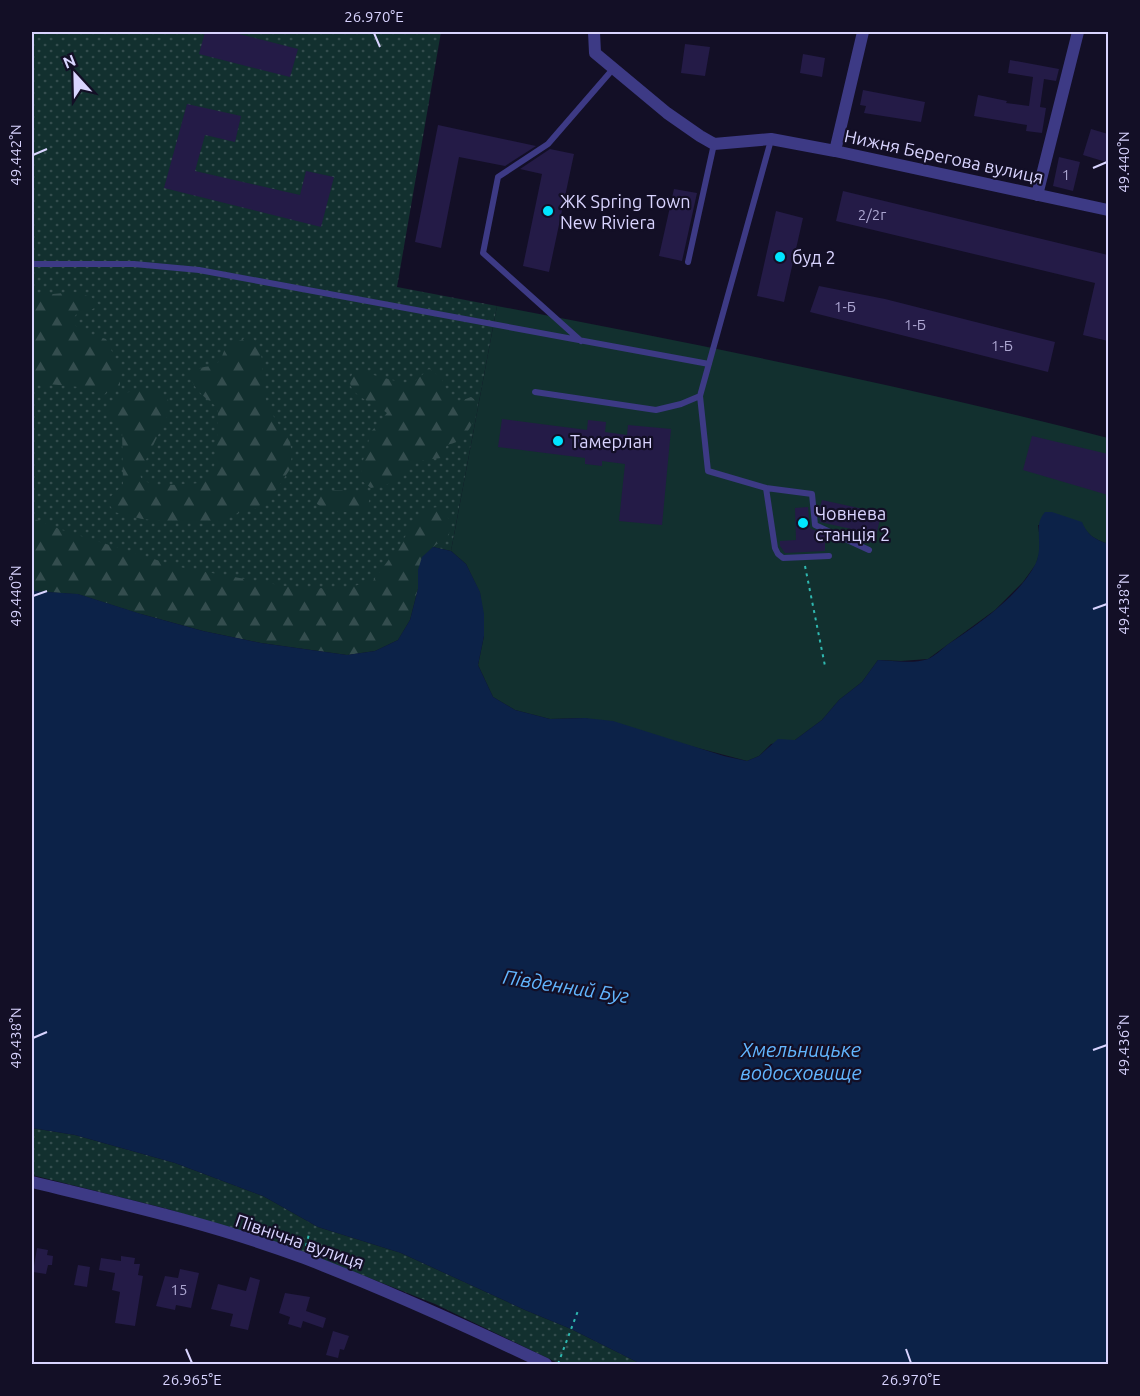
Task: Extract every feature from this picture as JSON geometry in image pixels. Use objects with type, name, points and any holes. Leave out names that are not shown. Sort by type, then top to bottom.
[{"type":"street","points":[[594,32],[595,53],[667,113],[714,144]]},
{"type":"street","points":[[835,151],[863,32]]},
{"type":"street","points":[[1037,195],[1078,32]]},
{"type":"street","name":"Нижня Берегова вулиця","points":[[714,144],[771,139],[1108,210]]},
{"type":"street","name":"Північна вулиця","points":[[32,1182],[166,1215],[302,1258],[432,1310],[546,1365]]},
{"type":"lane","points":[[582,341],[483,253],[498,177],[548,144],[613,69]]},
{"type":"lane","points":[[771,139],[700,396],[708,471],[766,488],[812,494],[815,525],[869,550]]},
{"type":"lane","points":[[688,262],[714,144]]},
{"type":"lane","points":[[32,264],[134,264],[199,270],[709,364]]},
{"type":"lane","points":[[536,392],[656,410],[681,404],[700,396]]},
{"type":"lane","points":[[766,488],[778,554],[783,558],[829,556]]},
{"type":"path","points":[[803,557],[825,666]]},
{"type":"path","points":[[558,1365],[579,1308]]},
{"type":"green space","points":[[32,32],[441,32],[397,287],[497,306],[451,551],[433,547],[418,589],[141,614],[78,594],[32,591]]},
{"type":"green space","points":[[74,292],[91,297],[99,305],[91,310],[77,313],[71,322],[84,332],[106,339],[120,368],[120,388],[102,395],[80,387],[32,385],[32,296]]},
{"type":"green space","points":[[497,306],[804,367],[1108,438],[1108,544],[1092,536],[1081,522],[1038,525],[1041,548],[1036,564],[1023,582],[995,610],[928,659],[878,660],[862,682],[839,700],[822,720],[795,740],[771,744],[759,756],[747,761],[585,718],[550,719],[515,710],[493,697],[478,665],[484,636],[480,593],[466,564],[451,551]]},
{"type":"green space","points":[[249,336],[258,343],[262,359],[264,394],[269,409],[290,442],[292,454],[290,469],[277,489],[257,508],[232,515],[221,522],[174,522],[142,519],[114,512],[109,504],[109,498],[123,485],[122,427],[107,412],[110,406],[127,392],[135,390],[157,390],[163,394],[168,399],[169,413],[140,472],[141,478],[154,486],[202,483],[214,468],[218,408],[197,390],[193,384],[193,373],[217,363],[227,347]]},
{"type":"green space","points":[[429,369],[441,377],[449,396],[458,402],[471,397],[477,401],[474,421],[461,439],[447,445],[441,458],[416,461],[403,470],[392,483],[371,488],[362,481],[361,467],[370,433],[387,413],[359,396],[350,384],[351,378],[355,370],[403,383],[415,381]]},
{"type":"green space","points":[[328,490],[364,491],[370,495],[368,507],[364,511],[346,512],[322,507],[317,504],[316,499],[318,494]]},
{"type":"green space","points":[[439,507],[450,520],[449,535],[433,547],[418,570],[418,589],[410,620],[398,640],[375,651],[347,655],[261,643],[203,631],[78,594],[32,591],[32,518],[62,530],[179,567],[301,589],[350,587],[373,581],[423,509]]},
{"type":"green space","points":[[32,1128],[75,1135],[175,1163],[263,1196],[318,1227],[401,1253],[571,1329],[641,1364],[560,1364],[435,1304],[304,1252],[168,1209],[32,1175]]},
{"type":"water","name":"Хмельницьке водосховище","points":[[1045,512],[1052,512],[1082,522],[1092,536],[1108,544],[1108,1364],[641,1364],[571,1329],[401,1253],[318,1227],[263,1196],[175,1163],[75,1135],[32,1128],[32,591],[78,594],[203,631],[261,643],[347,655],[375,651],[398,640],[410,620],[418,589],[418,570],[422,557],[433,547],[451,551],[466,564],[480,592],[484,614],[484,636],[478,665],[493,697],[515,710],[550,719],[585,718],[613,721],[747,761],[759,756],[778,739],[795,740],[822,720],[839,700],[862,682],[878,660],[910,662],[928,659],[996,610],[1028,577],[1035,565],[1039,550],[1039,523]]},
{"type":"building","points":[[205,32],[231,32],[298,49],[290,77],[199,54]]},
{"type":"building","points":[[685,44],[710,47],[705,76],[681,73]]},
{"type":"building","points":[[803,54],[825,58],[822,77],[800,73]]},
{"type":"building","points":[[1010,60],[1059,69],[1056,81],[1044,79],[1040,107],[1046,108],[1042,133],[1026,131],[1027,125],[974,116],[978,95],[1007,101],[1006,103],[1029,106],[1033,77],[1008,73]]},
{"type":"building","points":[[863,90],[925,102],[921,122],[864,113],[866,106],[860,105]]},
{"type":"building","points":[[187,104],[241,116],[235,142],[205,135],[195,171],[300,195],[306,171],[334,177],[321,227],[164,188]]},
{"type":"building","points":[[438,125],[536,146],[505,166],[459,157],[441,248],[415,242]]},
{"type":"building","points":[[1091,129],[1108,134],[1106,162],[1083,155]]},
{"type":"building","points":[[550,149],[574,154],[549,272],[523,266],[542,174],[520,169]]},
{"type":"building","points":[[1059,157],[1080,162],[1073,191],[1053,186]]},
{"type":"building","points":[[674,189],[697,193],[682,261],[659,256]]},
{"type":"building","points":[[843,191],[1108,255],[1108,341],[1083,335],[1095,283],[836,221]]},
{"type":"building","name":"буд 2","points":[[776,211],[803,218],[784,302],[757,296]]},
{"type":"building","points":[[819,286],[885,299],[1055,342],[1048,372],[810,312]]},
{"type":"building","points":[[502,419],[587,430],[588,420],[606,422],[605,432],[627,435],[628,425],[671,429],[662,525],[619,521],[625,464],[602,461],[602,466],[585,464],[585,458],[498,447]]},
{"type":"building","points":[[1032,436],[1108,454],[1108,495],[1023,470]]},
{"type":"building","points":[[822,500],[881,513],[875,543],[854,537],[856,530],[820,522],[819,507]]},
{"type":"building","name":"Човнева станція 2","points":[[808,507],[810,528],[825,535],[825,551],[785,553],[780,546],[780,541],[796,540],[795,508]]},
{"type":"building","points":[[37,1248],[48,1250],[47,1255],[53,1256],[52,1265],[48,1265],[46,1274],[33,1272]]},
{"type":"building","points":[[121,1256],[135,1258],[134,1264],[140,1264],[138,1275],[143,1276],[135,1326],[115,1323],[120,1292],[112,1290],[115,1273],[99,1270],[101,1258],[121,1261]]},
{"type":"building","points":[[78,1265],[90,1267],[87,1287],[74,1285]]},
{"type":"building","points":[[180,1269],[199,1273],[191,1308],[176,1305],[175,1310],[156,1306],[165,1276],[178,1278]]},
{"type":"building","points":[[250,1277],[260,1280],[248,1330],[230,1326],[233,1314],[211,1309],[218,1284],[246,1291]]},
{"type":"building","points":[[285,1293],[310,1297],[306,1311],[326,1318],[323,1328],[303,1321],[301,1328],[288,1324],[290,1317],[279,1313]]},
{"type":"building","points":[[333,1331],[349,1336],[344,1350],[340,1349],[338,1358],[326,1355]]},
{"type":"place","name":"ЖК Spring Town New Riviera","points":[[548,211]]},
{"type":"place","name":"буд 2","points":[[780,257]]},
{"type":"place","name":"Тамерлан","points":[[558,441]]},
{"type":"place","name":"Човнева станція 2","points":[[803,523]]},
{"type":"water label","name":"Південний Буг","points":[[566,986]]}]
